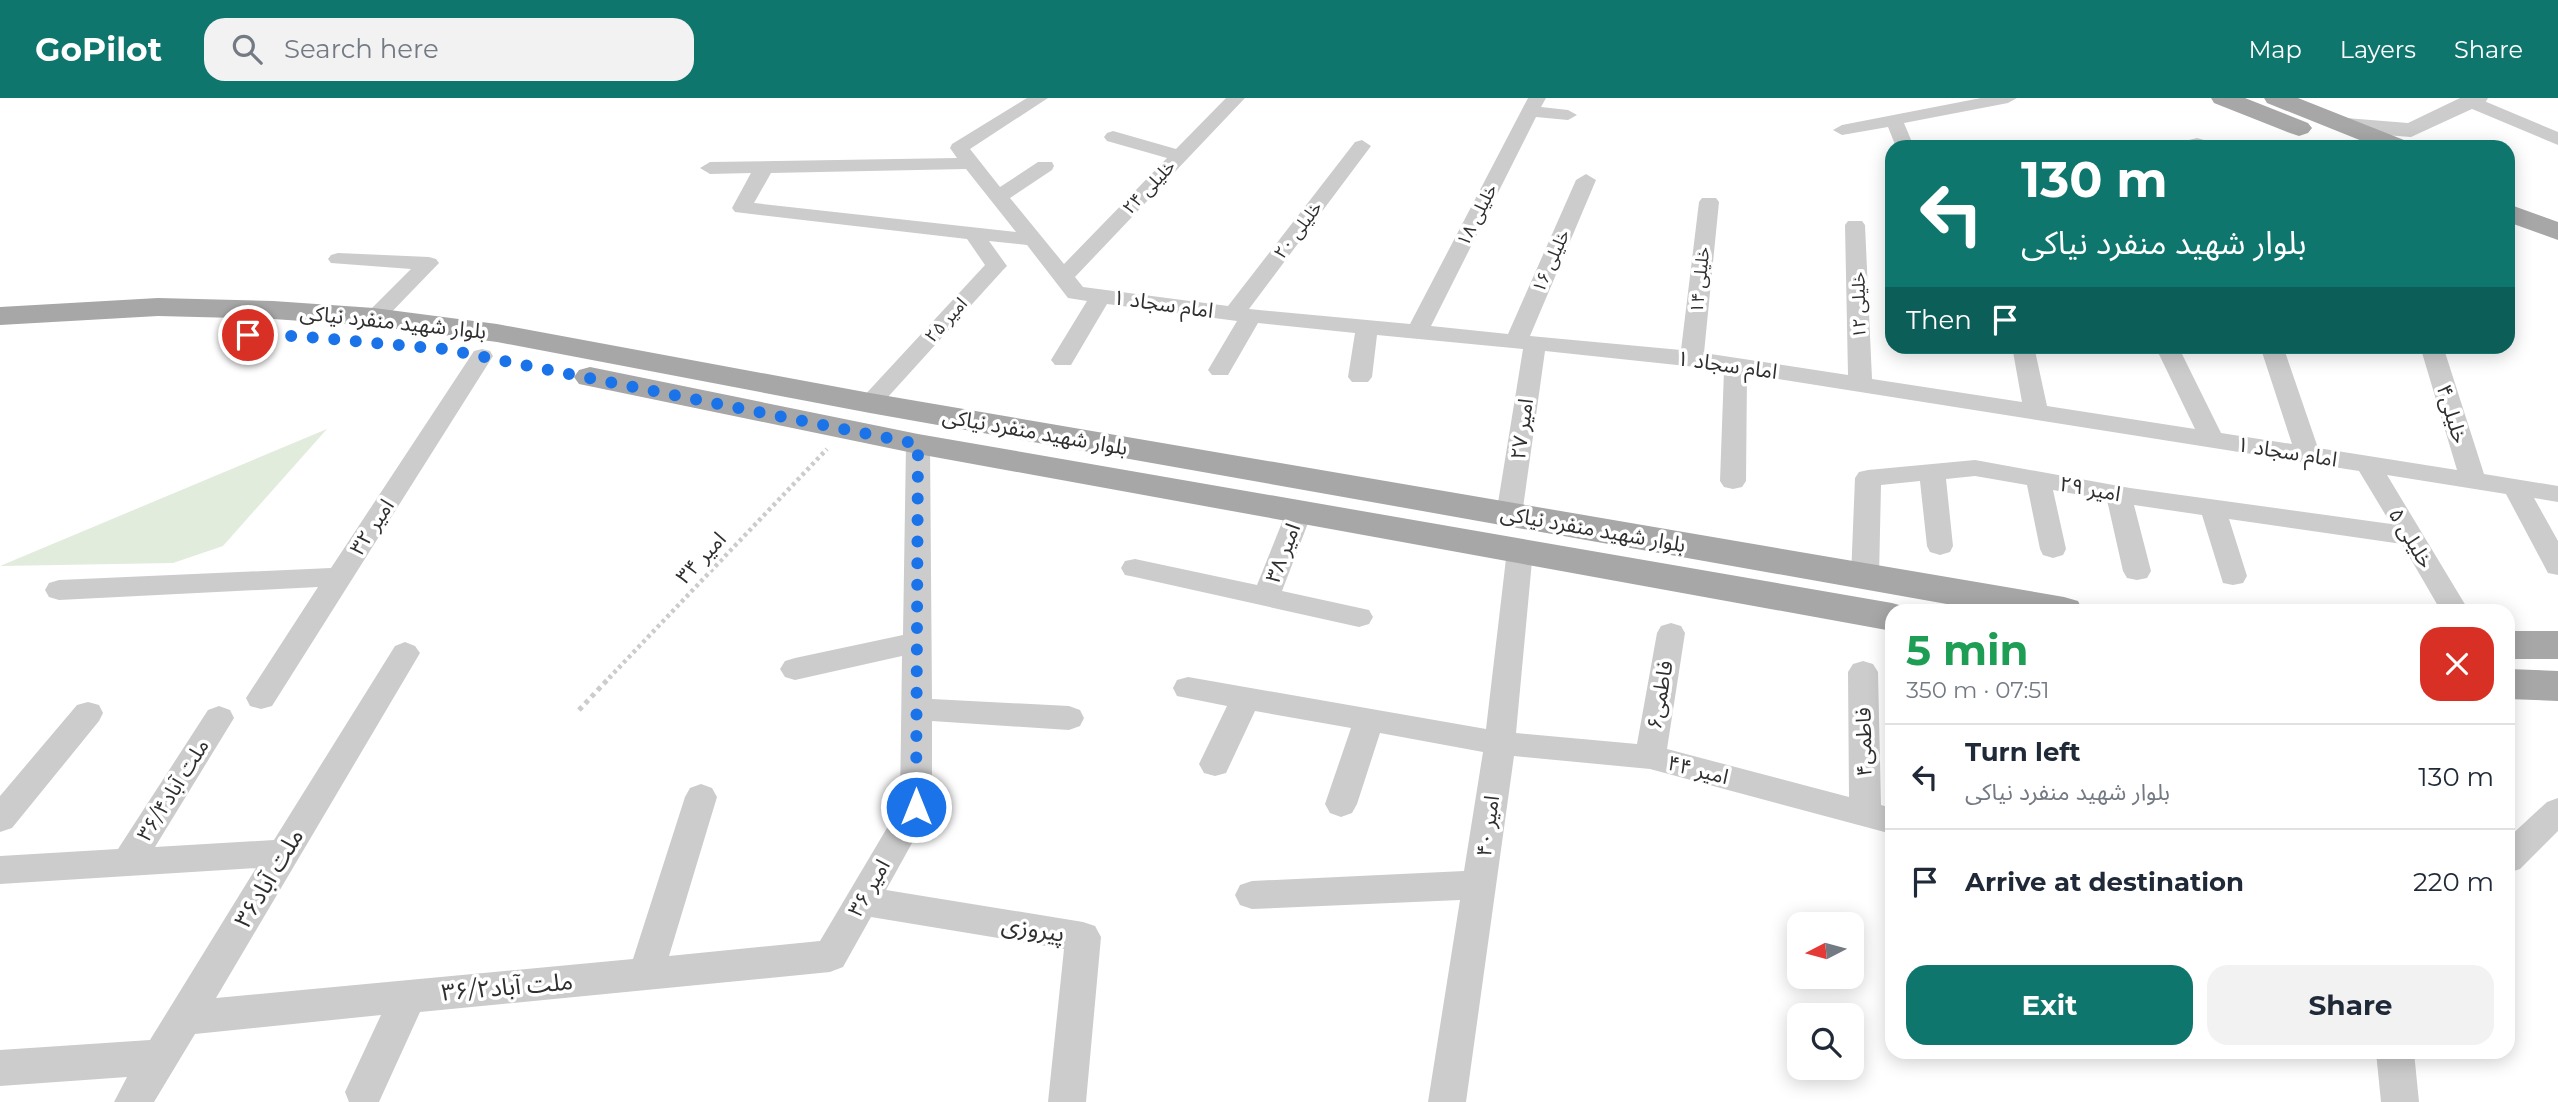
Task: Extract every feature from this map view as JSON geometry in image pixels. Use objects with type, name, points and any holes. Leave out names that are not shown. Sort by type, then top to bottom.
[{"type":"main road","points":[[2223,98],[2346,136],[2399,140]]},
{"type":"main road","points":[[2276,98],[2346,136]]},
{"type":"main road","points":[[2515,193],[2558,211]]},
{"type":"main road","points":[[2515,215],[2558,232]]},
{"type":"main road","name":"بلوار شهید منفرد نیاکی","points":[[0,316],[158,307],[273,310],[374,317],[497,333],[870,403],[2023,604]]},
{"type":"main road","name":"بلوار شهید منفرد نیاکی","points":[[0,337],[153,332],[296,336],[444,349],[918,444],[1885,616]]},
{"type":"main road","points":[[846,428],[870,403]]},
{"type":"main road","points":[[2515,645],[2558,645]]},
{"type":"main road","points":[[2515,684],[2558,686]]},
{"type":"street","points":[[710,168],[965,156],[1039,98]]},
{"type":"street","name":"خلیلی ۲۴","points":[[1063,277],[1236,98]]},
{"type":"street","points":[[1938,98],[1956,108]]},
{"type":"street","points":[[1842,130],[2008,98]]},
{"type":"street","points":[[2414,140],[2474,100],[2558,139]]},
{"type":"street","points":[[1533,105],[1568,115]]},
{"type":"street","name":"خلیلی ۱۸","points":[[1417,332],[1533,105]]},
{"type":"street","points":[[1894,120],[1902,140]]},
{"type":"street","points":[[1113,137],[1180,156]]},
{"type":"street","name":"خلیلی ۲۰","points":[[1220,370],[1243,315],[1362,146]]},
{"type":"street","name":"امام سجاد ۱","points":[[965,156],[1076,293],[1243,315],[1692,358],[2558,494]]},
{"type":"street","points":[[998,197],[1045,166]]},
{"type":"street","points":[[764,167],[742,208],[1034,240]]},
{"type":"street","name":"خلیلی ۱۶","points":[[1525,342],[1586,180]]},
{"type":"street","name":"خلیلی ۱۴","points":[[1692,358],[1709,202]]},
{"type":"street","name":"خلیلی ۱۲","points":[[1855,225],[1860,385]]},
{"type":"street","name":"امیر ۲۵","points":[[870,403],[996,265],[974,234]]},
{"type":"street","points":[[338,259],[429,263],[374,317]]},
{"type":"street","points":[[1063,360],[1101,296]]},
{"type":"street","points":[[1360,377],[1367,327]]},
{"type":"street","name":"امیر ۲۷","points":[[1509,515],[1525,342]]},
{"type":"street","points":[[2025,354],[2036,412]]},
{"type":"street","points":[[2170,354],[2212,440]]},
{"type":"street","points":[[2274,354],[2308,455]]},
{"type":"street","name":"خلیلی۴","points":[[2433,354],[2473,481]]},
{"type":"street","name":"امیر ۳۲","points":[[261,698],[482,356]]},
{"type":"street","points":[[1733,481],[1736,365]]},
{"type":"street","name":"امیر ۳۶","points":[[830,956],[916,807],[918,444]]},
{"type":"street","name":"خلیلی ۵","points":[[2368,464],[2451,604]]},
{"type":"street","name":"امیر ۲۹","points":[[1866,577],[1868,478],[1932,471],[1975,468],[2118,494],[2410,536]]},
{"type":"street","points":[[1932,471],[1940,546]]},
{"type":"street","points":[[2038,479],[2053,550]]},
{"type":"street","points":[[2515,487],[2558,566]]},
{"type":"street","points":[[2118,494],[2137,571]]},
{"type":"street","points":[[2213,508],[2233,576]]},
{"type":"street","name":"امیر ۳۸","points":[[1266,597],[1300,510]]},
{"type":"street","name":"امیر ۴۰","points":[[1447,1102],[1500,743],[1520,550]]},
{"type":"street","points":[[1135,568],[1359,617]]},
{"type":"street","points":[[59,590],[340,577]]},
{"type":"street","name":"فاطمی۶","points":[[1650,757],[1671,633]]},
{"type":"street","points":[[795,669],[916,642]]},
{"type":"street","name":"ملت آباد۳۶","points":[[133,1102],[405,653]]},
{"type":"street","name":"فاطمی۴","points":[[1863,672],[1879,816]]},
{"type":"street","name":"امیر ۴۴","points":[[1188,688],[1500,743],[1650,757],[1879,816]]},
{"type":"street","points":[[1215,764],[1246,698]]},
{"type":"street","points":[[916,709],[1069,718]]},
{"type":"street","points":[[0,819],[88,713]]},
{"type":"street","name":"ملت آباد۳۶/۴","points":[[127,863],[219,718]]},
{"type":"street","points":[[1341,804],[1369,720]]},
{"type":"street","points":[[646,974],[701,797]]},
{"type":"street","points":[[2515,852],[2558,811]]},
{"type":"street","points":[[0,870],[284,853]]},
{"type":"street","points":[[1252,895],[1479,885]]},
{"type":"street","name":"پیروزی","points":[[862,901],[1083,937],[1066,1102]]},
{"type":"street","name":"ملت آباد۳۶/۲","points":[[184,1018],[830,956]]},
{"type":"street","points":[[364,1092],[409,996]]},
{"type":"street","points":[[0,1068],[161,1057]]},
{"type":"street","points":[[2396,1059],[2400,1102]]},
{"type":"path","name":"امیر ۳۴","points":[[579,710],[846,428]]},
{"type":"green space","points":[[327,429],[223,546],[173,563],[0,566]]},
{"type":"route","points":[[248,335],[296,336],[444,349],[918,444],[916,807]]}]
